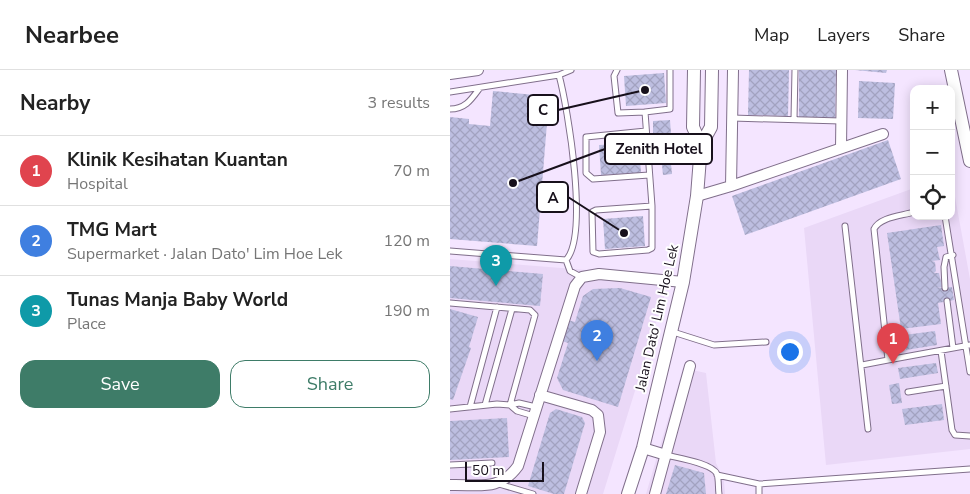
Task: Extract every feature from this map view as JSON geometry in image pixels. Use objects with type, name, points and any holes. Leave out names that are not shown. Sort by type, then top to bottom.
[{"type":"street","points":[[450,74],[478,70]]},
{"type":"street","name":"Jalan Dato' Lim Hoe Lek","points":[[628,494],[643,448],[683,282],[697,196],[701,149],[711,127],[712,70]]},
{"type":"street","points":[[731,186],[733,70]]},
{"type":"street","points":[[841,148],[842,70]]},
{"type":"street","points":[[950,70],[970,161]]},
{"type":"street","name":"Jalan Dato' Lim Hoe Lek","points":[[694,71],[693,127],[701,149]]},
{"type":"street","points":[[697,196],[883,134]]},
{"type":"street","points":[[450,485],[499,484],[509,478],[518,466],[575,286],[582,277],[600,274],[683,282]]},
{"type":"street","points":[[655,494],[690,366]]},
{"type":"street","points":[[540,395],[592,410],[598,415],[600,432],[581,494]]},
{"type":"street","points":[[643,448],[666,455]]},
{"type":"lane","points":[[450,92],[559,75],[571,70]]},
{"type":"lane","points":[[617,70],[614,76],[618,113],[645,112],[670,108],[670,70]]},
{"type":"lane","points":[[794,119],[795,70]]},
{"type":"lane","points":[[559,75],[564,96],[576,185],[576,238],[573,250],[566,260]]},
{"type":"lane","points":[[450,110],[462,108],[480,88]]},
{"type":"lane","points":[[645,112],[652,206],[652,248],[648,250],[598,254],[593,252],[592,212],[596,210],[652,206]]},
{"type":"lane","points":[[732,118],[842,121]]},
{"type":"lane","points":[[646,131],[586,137],[586,173],[593,179],[649,175]]},
{"type":"lane","points":[[648,154],[701,149]]},
{"type":"lane","points":[[888,360],[874,229],[877,223],[883,220],[910,213]]},
{"type":"lane","points":[[946,220],[968,346],[970,372]]},
{"type":"lane","points":[[845,226],[868,429]]},
{"type":"lane","points":[[450,251],[566,260]]},
{"type":"lane","points":[[945,288],[944,262],[946,258],[953,254]]},
{"type":"lane","points":[[566,260],[570,271],[582,277]]},
{"type":"lane","points":[[947,301],[953,348]]},
{"type":"lane","points":[[450,303],[530,310],[535,315],[510,405]]},
{"type":"lane","points":[[470,407],[497,307]]},
{"type":"lane","points":[[485,405],[512,308]]},
{"type":"lane","points":[[964,326],[970,325]]},
{"type":"lane","points":[[672,332],[714,345],[766,342]]},
{"type":"lane","points":[[862,364],[968,346]]},
{"type":"lane","points":[[941,351],[952,430],[955,436],[970,436]]},
{"type":"lane","points":[[908,392],[946,386]]},
{"type":"lane","points":[[450,409],[519,403],[535,412]]},
{"type":"lane","points":[[517,411],[519,403]]},
{"type":"lane","points":[[510,405],[517,411],[535,412]]},
{"type":"lane","points":[[666,455],[706,465],[717,475],[759,484],[970,469]]},
{"type":"lane","points":[[450,465],[492,463]]},
{"type":"lane","points":[[717,475],[719,494]]},
{"type":"lane","points":[[499,484],[518,492],[533,494]]},
{"type":"lane","points":[[759,484],[760,494]]},
{"type":"shaded area","points":[[910,189],[910,220],[955,220],[955,197],[970,279],[970,449],[826,465],[804,228]]},
{"type":"shaded area","points":[[450,259],[599,271],[656,273],[665,294],[603,494],[450,494]]},
{"type":"shaded area","points":[[683,368],[706,373],[716,463],[724,481],[725,494],[646,494]]},
{"type":"building","points":[[749,70],[789,70],[788,116],[748,115]]},
{"type":"building","points":[[799,70],[836,70],[835,118],[799,117]]},
{"type":"building","points":[[855,70],[887,70],[886,73]]},
{"type":"building","points":[[664,73],[666,103],[626,106],[624,76]]},
{"type":"building","points":[[859,81],[895,83],[893,119],[858,118]]},
{"type":"building","points":[[493,91],[535,95],[533,121],[547,123],[537,246],[450,239],[450,117],[469,119],[469,124],[490,126]]},
{"type":"building","points":[[670,120],[671,134],[653,134],[653,121]]},
{"type":"building","points":[[888,140],[901,179],[745,235],[732,196]]},
{"type":"building","points":[[639,143],[641,173],[601,175],[599,145]]},
{"type":"building","points":[[671,164],[672,174],[663,175],[662,165]]},
{"type":"building","points":[[643,216],[645,246],[605,249],[603,219]]},
{"type":"building","points":[[941,225],[944,246],[937,247],[940,260],[932,261],[935,262],[936,271],[934,273],[939,273],[942,287],[936,288],[952,287],[954,300],[938,303],[941,324],[901,329],[887,233]]},
{"type":"building","points":[[450,266],[543,274],[540,306],[450,298]]},
{"type":"building","points":[[620,288],[651,297],[618,407],[563,390],[557,378],[568,343],[562,341],[568,320],[575,322],[583,296],[593,289]]},
{"type":"building","points":[[450,309],[478,317],[469,347],[471,348],[453,400],[450,399]]},
{"type":"building","points":[[935,331],[937,345],[906,350],[904,335]]},
{"type":"building","points":[[901,338],[902,345],[893,346],[892,339]]},
{"type":"building","points":[[936,363],[938,373],[900,379],[898,368]]},
{"type":"building","points":[[899,383],[902,403],[892,404],[889,385]]},
{"type":"building","points":[[942,404],[944,420],[905,425],[902,409]]},
{"type":"building","points":[[556,409],[582,417],[585,423],[564,494],[554,494],[528,486],[550,413]]},
{"type":"building","points":[[507,418],[509,457],[450,460],[450,421]]},
{"type":"building","points":[[675,465],[704,473],[706,494],[666,494]]},
{"type":"place","name":"C","points":[[645,90]]},
{"type":"place","name":"Zenith Hotel","points":[[513,183]]},
{"type":"place","name":"A","points":[[624,233]]},
{"type":"place","name":"Tunas Manja Baby World","points":[[496,286]]},
{"type":"place","name":"TMG Mart","points":[[597,361]]},
{"type":"place","name":"Klinik Kesihatan Kuantan","points":[[893,364]]}]
